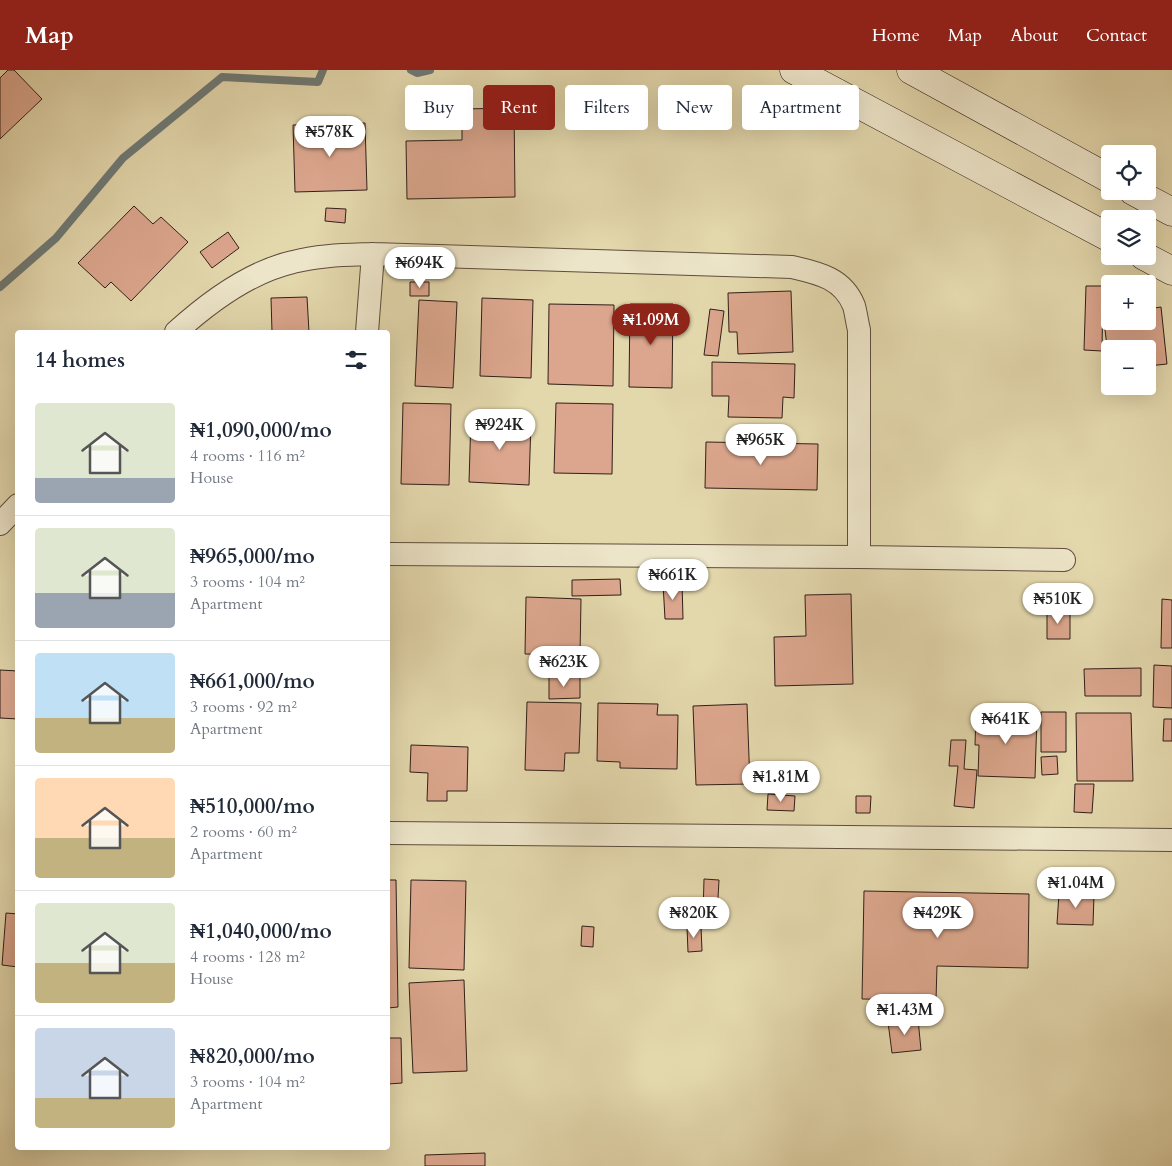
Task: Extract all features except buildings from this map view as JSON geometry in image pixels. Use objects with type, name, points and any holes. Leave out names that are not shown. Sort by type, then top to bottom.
[{"type":"main road","points":[[794,70],[1101,233]]},
{"type":"main road","points":[[911,70],[1101,174]]},
{"type":"main road","points":[[1150,200],[1172,212]]},
{"type":"main road","points":[[1156,262],[1172,271]]},
{"type":"street","points":[[367,330],[373,254]]},
{"type":"street","points":[[178,330],[237,286],[265,271],[294,262],[335,256],[373,254],[792,267],[820,273],[841,286],[853,305],[859,330],[859,557]]},
{"type":"street","points":[[0,524],[15,507]]},
{"type":"street","points":[[390,554],[1064,560]]},
{"type":"street","points":[[390,833],[1172,840]]},
{"type":"waterway","points":[[0,287],[56,238],[123,158],[222,77],[318,82],[323,70]]},
{"type":"waterway","points":[[411,70],[417,73],[430,70]]}]
